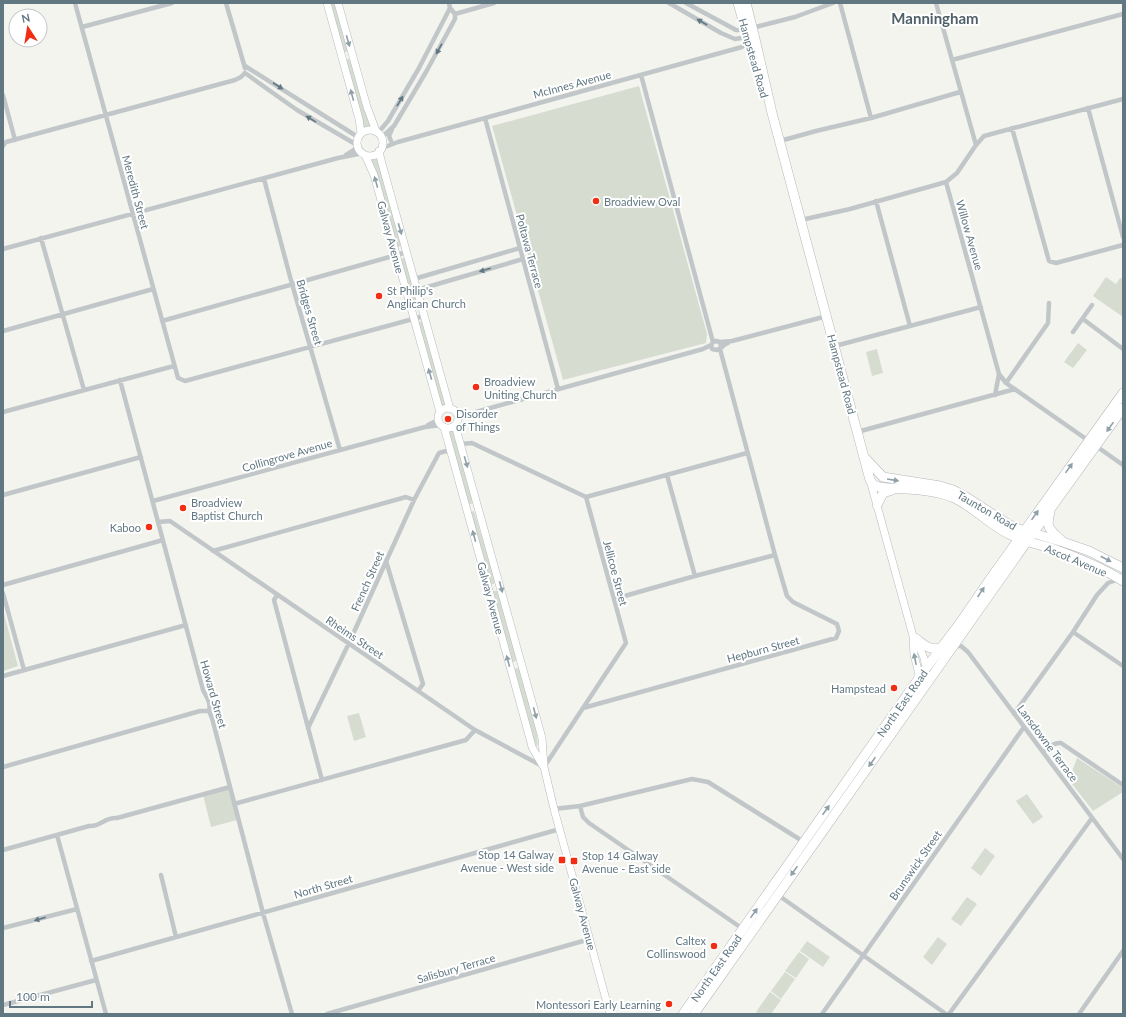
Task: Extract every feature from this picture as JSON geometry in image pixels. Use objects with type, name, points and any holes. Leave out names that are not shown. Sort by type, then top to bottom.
[{"type":"highway","name":"Hampstead Road","points":[[738,3],[750,36],[780,141],[870,480]]},
{"type":"highway","name":"Hampstead Road","points":[[746,3],[750,36]]},
{"type":"highway","name":"North East Road","points":[[683,1014],[743,929],[774,892],[804,842],[922,683],[954,646],[1026,536],[1052,507],[1123,392]]},
{"type":"highway","name":"North East Road","points":[[926,668],[1026,536],[1092,444],[1123,408]]},
{"type":"highway","name":"Taunton Road","points":[[864,457],[883,477],[940,486],[953,490],[1026,536]]},
{"type":"highway","name":"Taunton Road","points":[[870,480],[874,486],[932,492],[954,498],[970,507],[1004,532],[1026,536]]},
{"type":"highway","points":[[877,505],[883,493],[898,489]]},
{"type":"highway","points":[[1052,507],[1048,524],[1063,542]]},
{"type":"highway","name":"Ascot Avenue","points":[[1026,536],[1063,542],[1089,551],[1123,568]]},
{"type":"highway","name":"Ascot Avenue","points":[[1026,536],[1104,570],[1121,580]]},
{"type":"highway","points":[[914,637],[929,648],[935,649],[943,647]]},
{"type":"highway","points":[[922,683],[926,668]]},
{"type":"highway","name":"North East Road","points":[[694,1014],[774,892],[922,683]]},
{"type":"street","name":"Meredith Street","points":[[75,3],[178,378],[185,381],[310,347]]},
{"type":"street","points":[[82,27],[172,3]]},
{"type":"street","points":[[3,146],[6,142],[106,116],[235,80],[241,77],[245,73],[245,66],[226,3]]},
{"type":"street","points":[[327,3],[359,119],[360,135],[357,146],[343,157]]},
{"type":"street","points":[[3,249],[343,157],[364,154],[373,155],[380,150],[379,136],[367,108],[338,3]]},
{"type":"street","points":[[455,14],[494,3]]},
{"type":"street","points":[[669,3],[721,33],[735,39],[750,36],[794,17],[833,3]]},
{"type":"street","points":[[686,3],[750,36]]},
{"type":"street","points":[[840,3],[871,118]]},
{"type":"street","points":[[936,3],[976,145]]},
{"type":"street","points":[[379,136],[419,68],[450,6]]},
{"type":"street","points":[[391,141],[390,136],[394,126],[455,19],[455,14],[450,6]]},
{"type":"street","points":[[952,60],[1123,14]]},
{"type":"street","name":"McInnes Avenue","points":[[380,150],[398,142],[742,47],[750,36]]},
{"type":"street","points":[[245,66],[360,135]]},
{"type":"street","points":[[245,73],[296,110],[357,146],[364,154]]},
{"type":"street","points":[[614,599],[775,555],[748,453],[721,357],[711,331],[641,75]]},
{"type":"street","points":[[780,141],[825,128],[871,118],[960,92]]},
{"type":"street","points":[[3,95],[15,140]]},
{"type":"street","points":[[801,220],[850,209],[946,182],[957,172],[984,136],[1123,99]]},
{"type":"street","points":[[1088,108],[1123,237]]},
{"type":"street","name":"Poltawa Terrace","points":[[485,118],[558,389]]},
{"type":"street","points":[[379,136],[394,126]]},
{"type":"street","points":[[1012,128],[1046,255],[1049,261],[1056,263],[1123,245]]},
{"type":"street","points":[[360,135],[368,130],[379,136]]},
{"type":"street","name":"McInnes Avenue","points":[[379,136],[398,142]]},
{"type":"street","points":[[348,140],[351,148],[350,153]]},
{"type":"street","name":"Galway Avenue","points":[[380,150],[380,160],[450,409]]},
{"type":"street","name":"Galway Avenue","points":[[364,154],[374,175],[440,412]]},
{"type":"street","name":"Bridges Street","points":[[264,179],[292,284],[340,450]]},
{"type":"street","name":"Willow Avenue","points":[[946,182],[999,374],[1006,383],[1123,465]]},
{"type":"street","points":[[876,201],[910,326]]},
{"type":"street","points":[[41,238],[84,390]]},
{"type":"street","points":[[414,279],[520,248]]},
{"type":"street","points":[[162,320],[407,252]]},
{"type":"street","points":[[417,290],[522,259]]},
{"type":"street","points":[[3,331],[153,289]]},
{"type":"street","points":[[1006,383],[1048,323],[1048,303]]},
{"type":"street","points":[[1073,332],[1092,305]]},
{"type":"street","points":[[834,346],[981,308]]},
{"type":"street","points":[[310,347],[424,316]]},
{"type":"street","points":[[465,415],[451,428],[441,424],[440,412],[446,409],[450,409],[456,414],[465,415],[716,345],[827,316]]},
{"type":"street","points":[[1083,319],[1123,349]]},
{"type":"street","points":[[3,412],[174,366]]},
{"type":"street","points":[[995,395],[999,374]]},
{"type":"street","name":"Howard Street","points":[[120,380],[203,690],[209,701],[209,711],[263,913],[292,1014]]},
{"type":"street","points":[[857,432],[1015,389]]},
{"type":"street","points":[[456,414],[456,423]]},
{"type":"street","name":"Galway Avenue","points":[[456,423],[542,738],[544,767],[554,809],[610,1014]]},
{"type":"street","name":"Galway Avenue","points":[[441,424],[450,450],[532,747],[544,767]]},
{"type":"street","name":"Collingrove Avenue","points":[[153,501],[425,427],[441,424]]},
{"type":"street","points":[[461,444],[472,443],[586,497],[748,453]]},
{"type":"street","name":"French Street","points":[[308,728],[349,643],[414,500],[438,453],[450,450]]},
{"type":"street","points":[[3,495],[141,457]]},
{"type":"street","points":[[667,475],[695,576]]},
{"type":"street","name":"Hampstead Road","points":[[870,480],[914,637],[924,658],[926,668]]},
{"type":"street","points":[[213,551],[406,497],[414,500]]},
{"type":"street","name":"Jellicoe Street","points":[[544,767],[626,643],[586,497]]},
{"type":"street","name":"Rheims Street","points":[[158,522],[170,521],[475,730],[544,767]]},
{"type":"street","points":[[3,585],[163,540]]},
{"type":"street","name":"Hepburn Street","points":[[583,708],[836,638],[839,631],[837,624],[793,602],[787,596],[775,555]]},
{"type":"street","points":[[386,561],[423,684],[418,691]]},
{"type":"street","points":[[1014,714],[1073,632],[1097,595],[1108,583],[1121,580]]},
{"type":"street","points":[[3,593],[24,670]]},
{"type":"street","points":[[277,595],[274,600],[322,780]]},
{"type":"street","points":[[3,676],[186,626]]},
{"type":"street","points":[[1073,632],[1123,666]]},
{"type":"street","name":"Hampstead Road","points":[[914,637],[914,655],[922,683]]},
{"type":"street","name":"Lansdowne Terrace","points":[[954,646],[960,646],[965,649],[1123,859]]},
{"type":"street","points":[[3,767],[200,711],[209,711]]},
{"type":"street","name":"Brunswick Street","points":[[822,1014],[1024,727]]},
{"type":"street","points":[[234,804],[466,740],[475,730]]},
{"type":"street","points":[[1043,752],[1057,742],[1061,743],[1123,785]]},
{"type":"street","points":[[554,809],[580,806],[692,779],[708,782],[804,842]]},
{"type":"street","points":[[3,850],[89,826],[95,826],[110,818],[117,818],[230,787]]},
{"type":"street","points":[[580,806],[583,817],[589,822],[743,929]]},
{"type":"street","points":[[774,892],[948,1014],[1092,818]]},
{"type":"street","name":"North Street","points":[[91,961],[560,829]]},
{"type":"street","points":[[57,835],[106,1014]]},
{"type":"street","points":[[160,875],[176,937]]},
{"type":"street","points":[[3,928],[77,908]]},
{"type":"street","name":"Salisbury Terrace","points":[[327,1014],[590,939]]},
{"type":"street","points":[[1079,1014],[1123,951]]},
{"type":"street","points":[[3,1005],[96,980]]},
{"type":"shaded area","points":[[329,3],[336,3],[348,50],[346,52],[343,52]]},
{"type":"shaded area","points":[[346,60],[351,60],[372,127],[362,129]]},
{"type":"shaded area","points":[[639,86],[707,334],[706,343],[563,380],[492,126]]},
{"type":"shaded area","points":[[377,156],[402,246],[397,247],[369,158]]},
{"type":"shaded area","points":[[405,258],[420,308],[415,310],[400,259]]},
{"type":"shaded area","points":[[1106,277],[1116,284],[1120,278],[1123,279],[1123,317],[1093,296]]},
{"type":"shaded area","points":[[422,321],[447,406],[441,408],[418,322]]},
{"type":"shaded area","points":[[1078,343],[1087,350],[1073,368],[1064,362]]},
{"type":"shaded area","points":[[877,349],[883,373],[872,376],[866,352]]},
{"type":"shaded area","points":[[454,430],[473,503],[468,505],[449,432]]},
{"type":"shaded area","points":[[474,511],[495,581],[494,584],[490,584],[471,512]]},
{"type":"shaded area","points":[[493,591],[498,591],[517,660],[512,663]]},
{"type":"shaded area","points":[[3,610],[18,666],[3,671]]},
{"type":"shaded area","points":[[514,669],[520,669],[537,732],[537,747],[531,733]]},
{"type":"shaded area","points":[[359,713],[366,737],[354,741],[347,716]]},
{"type":"shaded area","points":[[1077,758],[1123,788],[1123,792],[1093,811],[1069,780]]},
{"type":"shaded area","points":[[229,788],[237,820],[211,827],[203,795]]},
{"type":"shaded area","points":[[1027,794],[1043,817],[1033,824],[1016,801]]},
{"type":"shaded area","points":[[985,848],[995,856],[981,876],[971,868]]},
{"type":"shaded area","points":[[967,897],[977,904],[961,926],[951,919]]},
{"type":"shaded area","points":[[938,937],[947,944],[932,965],[923,957]]},
{"type":"shaded area","points":[[807,941],[830,957],[823,967],[800,951]]},
{"type":"shaded area","points":[[799,952],[809,959],[796,978],[785,971]]},
{"type":"shaded area","points":[[785,972],[795,979],[781,999],[771,991]]},
{"type":"shaded area","points":[[770,992],[781,1000],[771,1014],[758,1014],[756,1012]]},
{"type":"place","name":"Broadview Oval","points":[[596,201]]},
{"type":"place","name":"St Philip's Anglican Church","points":[[379,296]]},
{"type":"place","name":"Broadview Uniting Church","points":[[476,387]]},
{"type":"place","name":"Disorder of Things","points":[[448,419]]},
{"type":"place","name":"Broadview Baptist Church","points":[[183,508]]},
{"type":"place","name":"Kaboo","points":[[149,527]]},
{"type":"place","name":"Hampstead","points":[[894,688]]},
{"type":"place","name":"Stop 14 Galway Avenue - West side","points":[[562,860]]},
{"type":"place","name":"Stop 14 Galway Avenue - East side","points":[[574,861]]},
{"type":"place","name":"Caltex Collinswood","points":[[714,946]]},
{"type":"place","name":"Montessori Early Learning","points":[[669,1004]]},
{"type":"district","name":"Manningham","points":[[935,18]]}]
